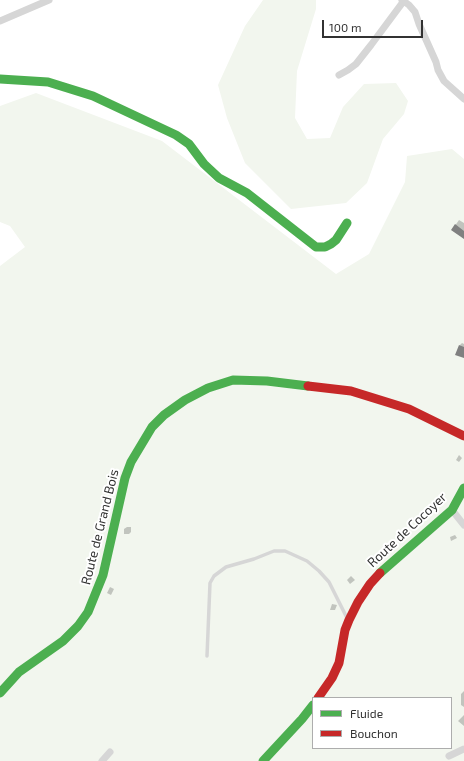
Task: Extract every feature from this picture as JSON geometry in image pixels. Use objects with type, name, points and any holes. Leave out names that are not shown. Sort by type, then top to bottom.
[{"type":"main road","points":[[0,79],[48,82],[93,96],[176,135],[190,144],[204,164],[219,178],[247,193],[316,247],[325,247],[331,244],[336,240],[347,223]]},
{"type":"main road","name":"Route de Grand Bois","points":[[0,693],[19,672],[63,641],[78,626],[88,612],[103,575],[125,478],[131,462],[152,427],[164,415],[185,400],[208,388],[233,380],[267,381],[351,391],[409,409],[464,436]]},
{"type":"main road","name":"Route de Cocoyer","points":[[319,697],[332,678],[339,663],[345,630],[358,602],[381,572],[452,510],[464,488]]},
{"type":"main road","points":[[263,761],[312,706]]},
{"type":"street","points":[[0,21],[49,0]]},
{"type":"street","points":[[339,75],[356,64],[368,50],[402,1],[409,5],[415,12],[438,70],[444,81],[464,99]]},
{"type":"street","points":[[452,510],[464,525]]},
{"type":"street","points":[[449,756],[464,749]]},
{"type":"street","points":[[102,761],[110,752]]},
{"type":"lane","points":[[207,656],[210,583],[214,576],[226,567],[254,559],[274,551],[285,551],[307,561],[319,571],[329,582],[349,620]]},
{"type":"shaded area","points":[[263,0],[316,0],[316,9],[297,71],[295,118],[307,139],[330,138],[343,107],[364,84],[396,83],[408,101],[404,114],[383,139],[367,183],[346,203],[291,209],[245,163],[227,118],[218,85],[245,26]]},
{"type":"shaded area","points":[[36,93],[162,141],[336,274],[369,254],[405,182],[407,156],[452,149],[464,159],[464,761],[0,761],[0,266],[25,247],[10,226],[0,222],[0,106]]},
{"type":"building","points":[[455,224],[464,231],[464,239],[451,230]]},
{"type":"building","points":[[459,345],[464,347],[464,358],[455,355]]},
{"type":"traffic: fast","points":[[0,79],[48,82],[93,96],[176,135],[189,144],[204,164],[219,178],[247,193],[316,247],[325,247],[331,244],[336,240],[347,223]]},
{"type":"traffic: fast","points":[[0,693],[19,672],[63,641],[78,626],[88,612],[103,575],[125,478],[131,462],[152,427],[164,415],[185,400],[208,388],[233,380],[267,381],[308,386]]},
{"type":"traffic: fast","points":[[380,573],[452,510],[464,488]]},
{"type":"traffic: fast","points":[[263,761],[312,706]]},
{"type":"traffic: jam","points":[[308,386],[351,391],[409,409],[464,436]]},
{"type":"traffic: jam","points":[[319,697],[332,678],[339,663],[345,630],[349,620],[358,602],[370,584],[380,573]]}]
